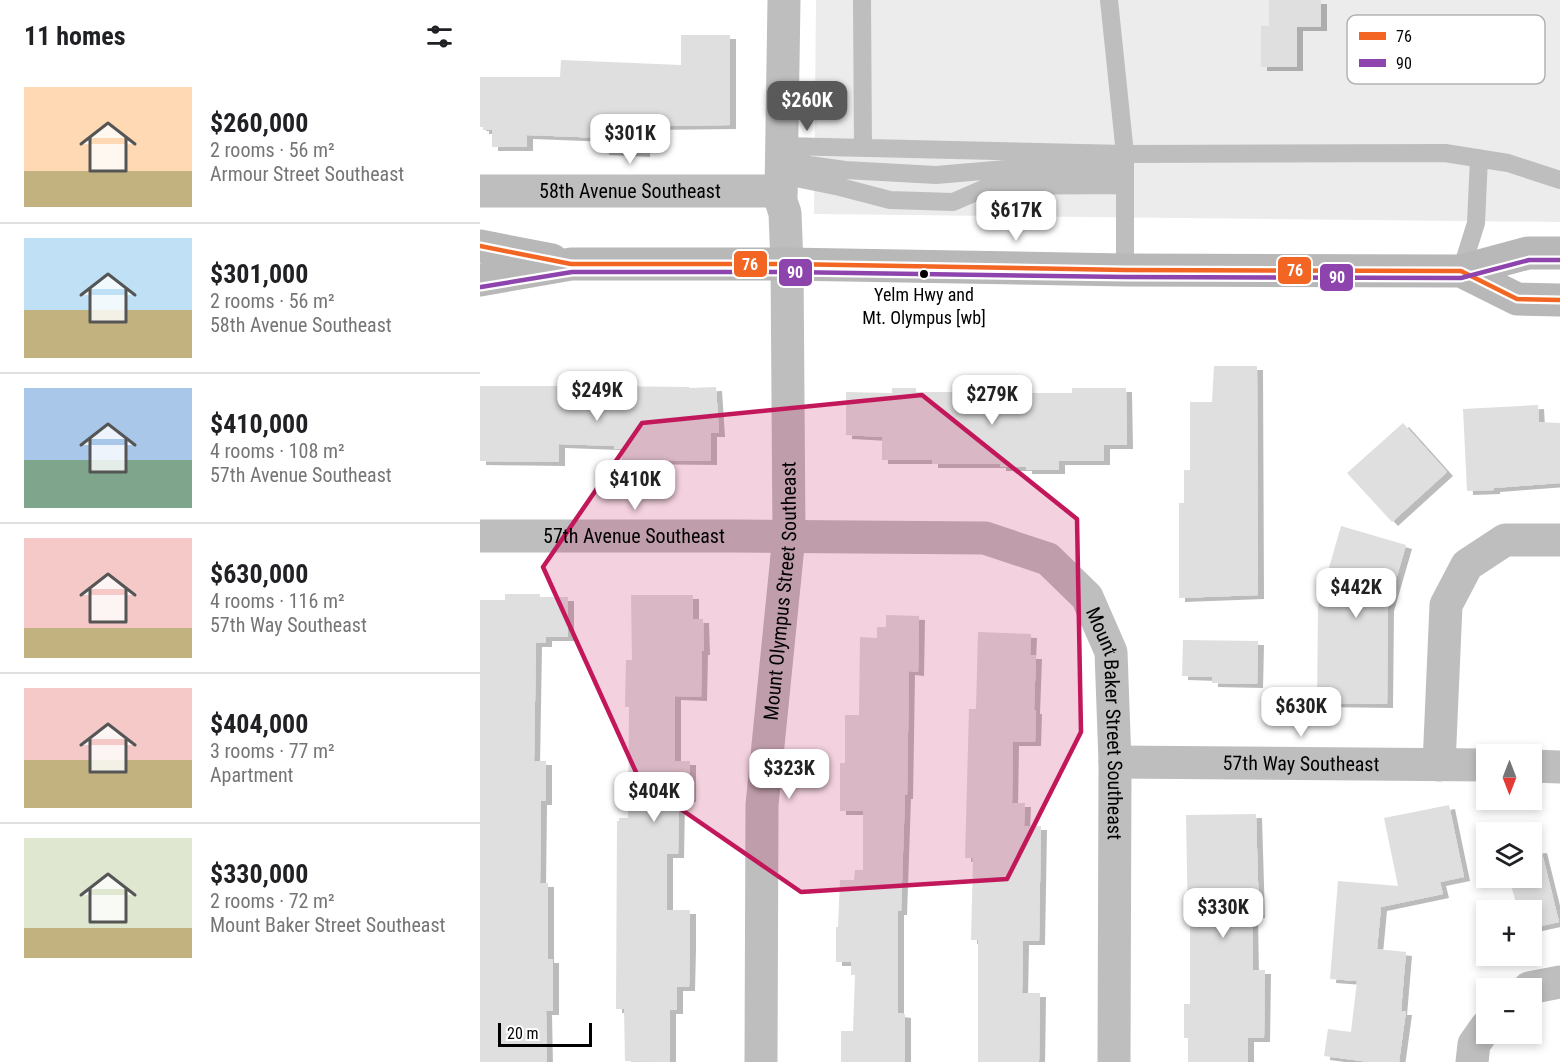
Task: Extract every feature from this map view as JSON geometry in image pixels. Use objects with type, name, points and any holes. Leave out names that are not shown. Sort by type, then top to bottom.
[{"type":"main road","points":[[480,246],[571,264]]},
{"type":"main road","points":[[480,280],[571,264],[1461,271],[1528,253],[1560,253]]},
{"type":"main road","points":[[1461,271],[1517,299],[1560,300]]},
{"type":"street","name":"Mount Olympus Street Southeast","points":[[761,1062],[762,805],[789,536],[787,264],[784,213],[781,201],[784,0]]},
{"type":"street","name":"58th Avenue Southeast","points":[[480,191],[781,168]]},
{"type":"street","name":"57th Avenue Southeast","points":[[480,536],[789,536]]},
{"type":"street","name":"Mount Baker Street Southeast","points":[[789,536],[985,538],[1048,559],[1087,597],[1111,652],[1115,762],[1114,1062]]},
{"type":"street","points":[[1439,765],[1446,605],[1467,565],[1505,540],[1560,540]]},
{"type":"street","name":"57th Way Southeast","points":[[1115,762],[1476,765]]},
{"type":"street","points":[[1542,766],[1560,767]]},
{"type":"street","points":[[1542,985],[1560,982]]},
{"type":"lane","points":[[862,0],[863,148]]},
{"type":"lane","points":[[1109,0],[1125,169],[1125,270]]},
{"type":"lane","points":[[781,168],[863,148],[1125,169]]},
{"type":"lane","points":[[781,168],[936,175],[1006,169],[1125,169],[1445,153],[1508,163],[1560,180]]},
{"type":"lane","points":[[1461,271],[1476,223],[1479,158]]},
{"type":"lane","points":[[781,168],[890,200],[953,202],[990,186],[1125,169]]},
{"type":"highlighted area","points":[[922,395],[1077,519],[1081,732],[1007,879],[801,892],[640,781],[543,567],[642,423]]},
{"type":"shaded area","points":[[816,0],[1560,0],[1560,222],[814,214]]},
{"type":"building","points":[[1269,0],[1321,0],[1321,27],[1297,27],[1297,67],[1261,67],[1261,26],[1269,26]]},
{"type":"building","points":[[681,35],[730,35],[730,125],[645,126],[644,153],[603,151],[604,138],[527,135],[527,147],[492,147],[492,130],[483,130],[483,127],[480,127],[480,77],[560,77],[561,60],[681,65]]},
{"type":"building","points":[[1214,366],[1257,366],[1258,595],[1179,598],[1179,503],[1184,503],[1184,470],[1190,470],[1190,402],[1212,402]]},
{"type":"building","points":[[480,386],[716,387],[719,433],[711,433],[711,461],[622,460],[622,449],[614,449],[614,446],[559,444],[559,462],[480,461]]},
{"type":"building","points":[[892,388],[916,388],[916,392],[1072,393],[1072,388],[1126,388],[1127,445],[1104,445],[1104,461],[1059,461],[1059,470],[1026,470],[1026,467],[1000,467],[1000,464],[932,464],[932,460],[882,460],[882,437],[846,435],[846,392],[892,393]]},
{"type":"building","points":[[1538,405],[1539,422],[1560,423],[1560,483],[1467,491],[1463,409]]},
{"type":"building","points":[[1403,423],[1447,472],[1392,522],[1347,473]]},
{"type":"building","points":[[1341,526],[1406,545],[1388,607],[1387,704],[1317,703],[1318,606]]},
{"type":"building","points":[[505,594],[568,597],[568,637],[546,637],[546,643],[536,643],[534,761],[546,761],[546,801],[541,801],[540,883],[548,883],[548,959],[553,959],[553,1011],[546,1011],[547,1062],[480,1062],[480,600],[505,600]]},
{"type":"building","points":[[631,595],[693,595],[693,619],[703,619],[704,651],[702,651],[701,697],[675,696],[675,761],[690,761],[690,798],[679,798],[678,854],[667,854],[667,910],[690,910],[690,945],[689,987],[677,987],[677,1010],[670,1010],[670,1062],[625,1061],[624,1009],[616,1009],[617,821],[619,818],[628,818],[629,707],[625,707],[626,660],[632,660]]},
{"type":"building","points":[[886,615],[919,616],[918,672],[909,671],[907,795],[905,795],[901,911],[898,911],[898,1013],[905,1014],[905,1062],[841,1062],[841,1031],[853,1031],[855,975],[851,975],[851,962],[836,962],[840,880],[854,880],[855,870],[863,870],[863,811],[840,811],[840,763],[845,763],[845,715],[859,715],[860,637],[877,638],[877,627],[886,627]]},
{"type":"building","points":[[978,632],[1031,634],[1030,655],[1036,655],[1035,742],[1013,742],[1012,803],[1025,803],[1024,826],[1041,826],[1039,941],[1023,941],[1022,993],[1040,993],[1039,1062],[978,1062],[978,940],[971,940],[973,858],[965,858],[969,709],[976,709]]},
{"type":"building","points":[[1183,640],[1258,641],[1257,684],[1212,683],[1212,677],[1182,676]]},
{"type":"building","points":[[1449,805],[1464,877],[1440,882],[1443,894],[1381,907],[1377,949],[1406,952],[1401,1011],[1406,1011],[1399,1062],[1369,1062],[1324,1056],[1328,1029],[1351,1032],[1357,981],[1330,979],[1338,881],[1398,886],[1384,818]]},
{"type":"building","points":[[1256,814],[1259,914],[1252,914],[1253,970],[1265,970],[1264,1038],[1248,1038],[1248,1062],[1188,1062],[1188,1038],[1184,1038],[1184,1004],[1190,1004],[1186,815]]},
{"type":"building","points":[[1542,853],[1559,922],[1542,926],[1542,900],[1515,900],[1512,888],[1542,888]]},
{"type":"transit line","name":"76","points":[[480,246],[571,264],[1461,271],[1517,299],[1560,300]]},
{"type":"transit line","name":"90","points":[[481,287],[572,272],[1461,278],[1529,260],[1560,260]]},
{"type":"place","name":"Yelm Hwy and Mt. Olympus [wb]","points":[[924,274]]}]
